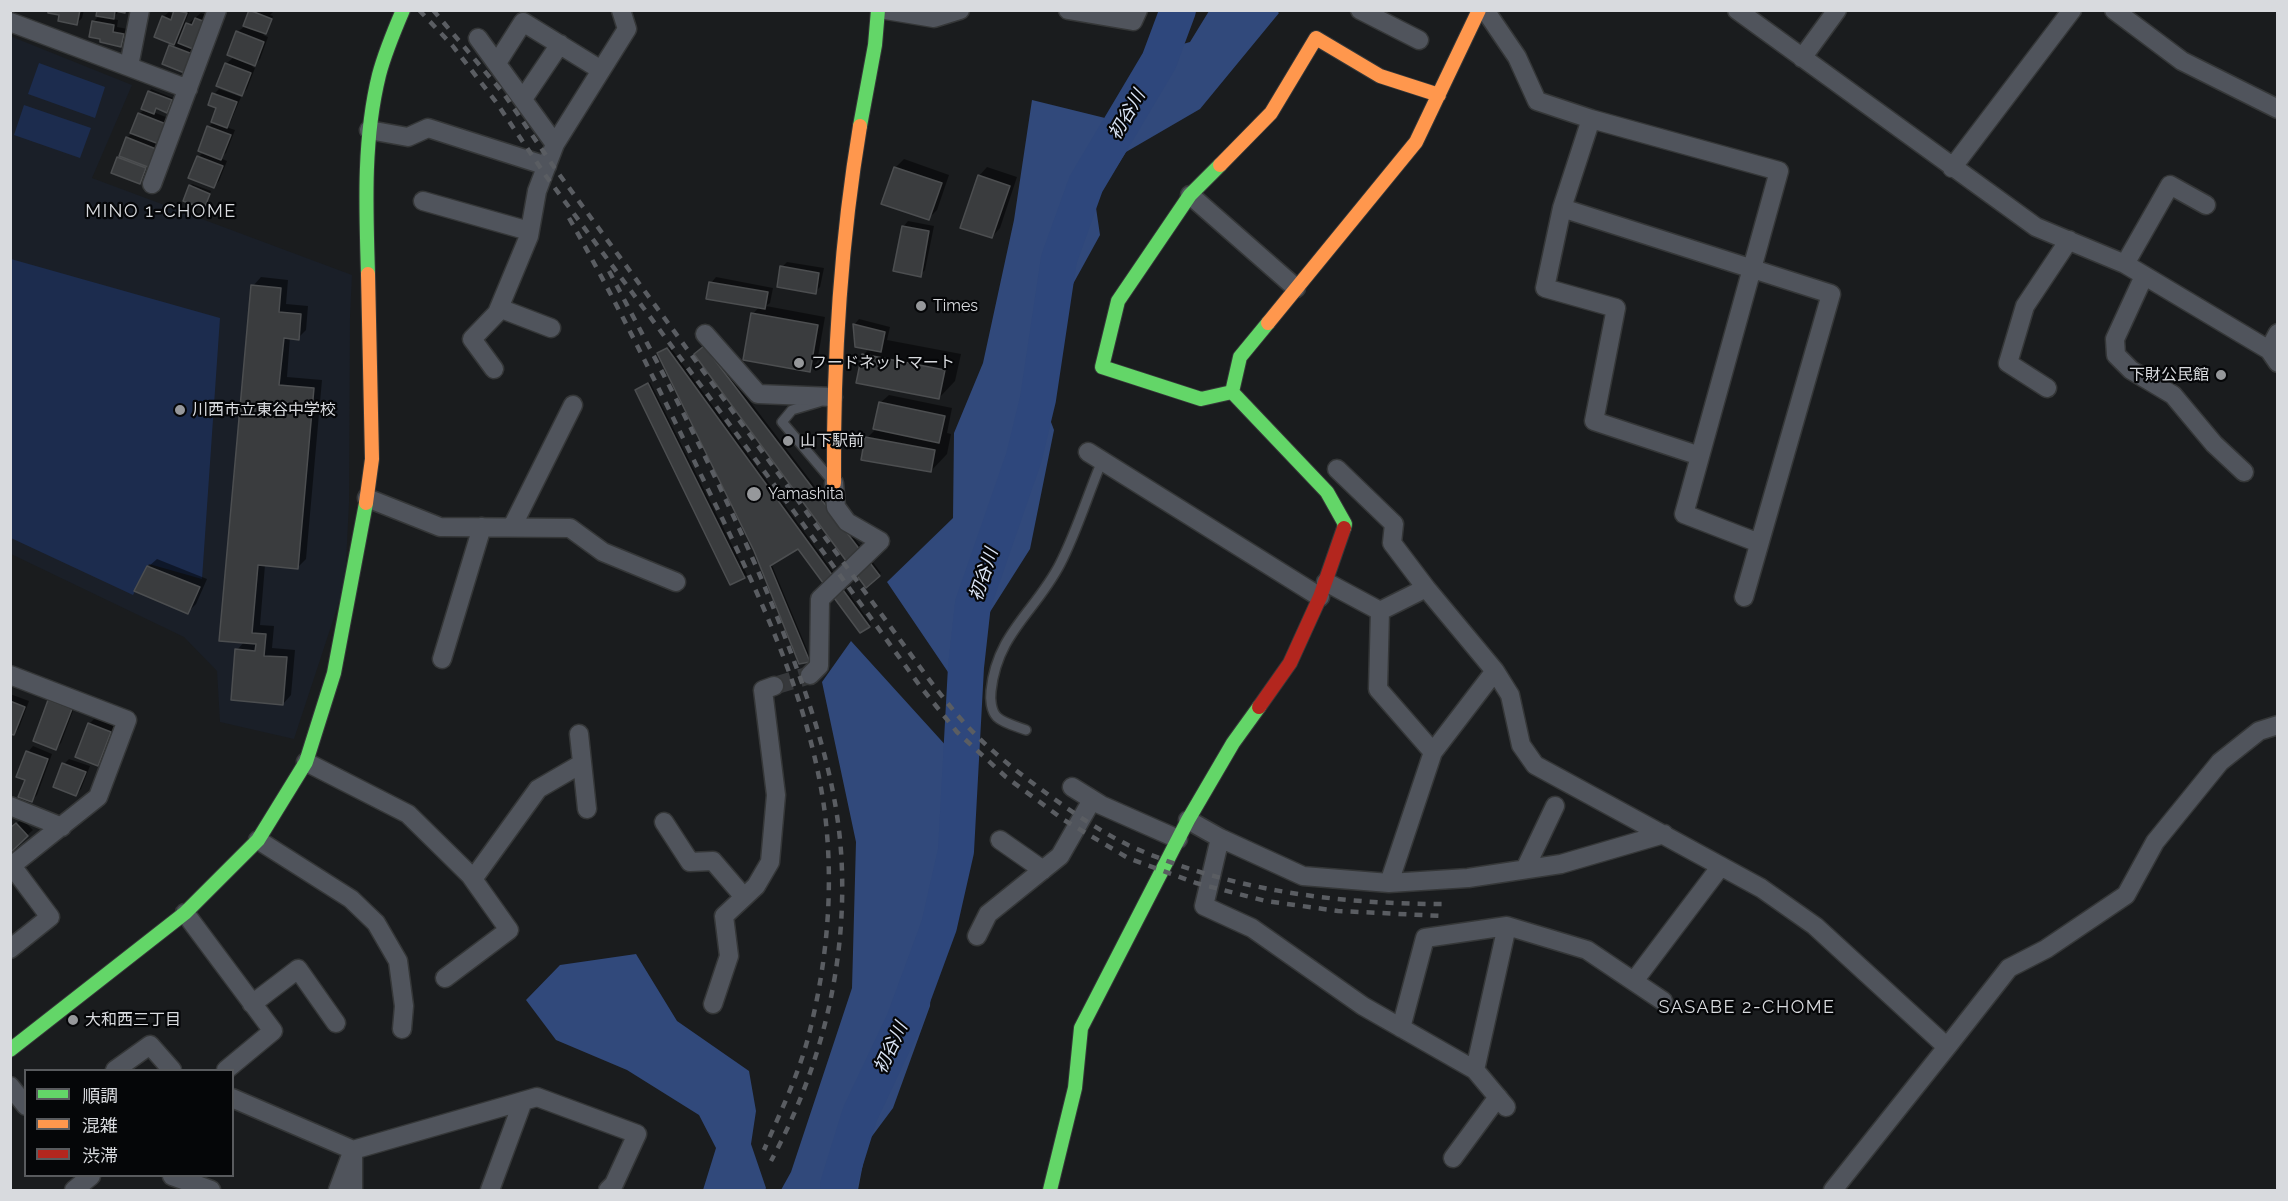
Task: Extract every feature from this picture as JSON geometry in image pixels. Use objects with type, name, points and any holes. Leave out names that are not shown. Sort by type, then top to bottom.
[{"type":"street","points":[[129,66],[140,10]]},
{"type":"street","points":[[152,184],[218,10]]},
{"type":"street","points":[[10,1050],[186,913],[258,840],[306,762],[334,673],[367,498],[372,459],[365,178],[369,130],[379,75],[404,10]]},
{"type":"street","points":[[494,369],[472,339],[497,313],[530,231],[537,191],[555,144],[627,29],[621,10]]},
{"type":"street","points":[[810,675],[819,666],[820,599],[880,541],[847,522],[836,507],[833,397],[836,309],[845,227],[864,100],[878,28],[878,10]]},
{"type":"street","points":[[886,10],[934,18],[960,10]]},
{"type":"street","points":[[1068,10],[1133,21],[1138,10]]},
{"type":"street","points":[[1360,10],[1419,40]]},
{"type":"street","points":[[1232,392],[1240,357],[1416,142],[1479,10]]},
{"type":"street","points":[[1485,10],[1517,57],[1538,101],[1591,119],[1779,171],[1684,514],[1759,543]]},
{"type":"street","points":[[1737,10],[2036,227],[2125,264],[2273,356],[2277,333]]},
{"type":"street","points":[[1802,58],[1837,10]]},
{"type":"street","points":[[1952,168],[2072,10]]},
{"type":"street","points":[[2114,10],[2182,61],[2277,109]]},
{"type":"street","points":[[22,20],[188,89]]},
{"type":"street","points":[[496,63],[524,22],[601,70]]},
{"type":"street","points":[[478,38],[555,144]]},
{"type":"street","points":[[1232,392],[1201,399],[1102,367],[1118,301],[1190,195],[1271,113],[1316,38],[1380,76],[1439,95]]},
{"type":"street","points":[[523,99],[560,45]]},
{"type":"street","points":[[1591,119],[1562,208],[1545,288],[1616,308],[1594,421],[1700,456]]},
{"type":"street","points":[[369,130],[408,138],[428,128],[547,166]]},
{"type":"street","points":[[2125,264],[2170,185],[2206,204]]},
{"type":"street","points":[[1190,195],[1296,288]]},
{"type":"street","points":[[423,201],[530,231]]},
{"type":"street","points":[[1562,208],[1831,294],[1744,597]]},
{"type":"street","points":[[2047,388],[2008,363],[2025,306],[2069,240]]},
{"type":"street","points":[[2144,276],[2115,339],[2116,355],[2132,370],[2173,395],[2214,444],[2244,472]]},
{"type":"street","points":[[499,308],[551,328]]},
{"type":"street","points":[[705,334],[758,394],[833,397]]},
{"type":"street","points":[[1050,1191],[1075,1088],[1081,1028],[1188,820],[1233,743],[1290,663],[1323,589],[1345,524],[1327,492],[1232,392]]},
{"type":"street","points":[[512,527],[573,405]]},
{"type":"street","points":[[1095,457],[1323,589],[1380,612],[1426,588]]},
{"type":"street","points":[[1338,469],[1394,524],[1392,543],[1495,671],[1509,695],[1521,745],[1535,765],[1761,888],[1815,926],[1947,1047]]},
{"type":"street","points":[[367,498],[440,527],[570,528],[603,552],[676,582]]},
{"type":"street","points":[[442,658],[483,527]]},
{"type":"street","points":[[1380,612],[1378,689],[1433,752]]},
{"type":"street","points":[[1389,883],[1433,752],[1495,671]]},
{"type":"street","points":[[10,675],[128,720],[98,797],[11,867],[50,917],[10,949]]},
{"type":"street","points":[[713,1004],[729,956],[724,916],[756,886],[770,862],[776,795],[763,690],[774,686]]},
{"type":"street","points":[[1833,1191],[2009,968],[2046,949],[2126,895],[2156,842],[2220,762],[2259,731],[2277,725]]},
{"type":"street","points":[[579,734],[587,809]]},
{"type":"street","points":[[306,762],[408,814],[473,879],[509,930],[445,978]]},
{"type":"street","points":[[473,879],[538,789],[581,764]]},
{"type":"street","points":[[1072,788],[1092,800],[1178,839]]},
{"type":"street","points":[[977,936],[988,914],[1060,856],[1092,800]]},
{"type":"street","points":[[10,806],[62,827]]},
{"type":"street","points":[[1525,869],[1555,806]]},
{"type":"street","points":[[1188,820],[1220,838],[1302,876],[1389,883],[1468,878],[1561,864],[1664,834]]},
{"type":"street","points":[[663,822],[690,862],[713,861],[744,897]]},
{"type":"street","points":[[1220,838],[1204,906],[1252,928],[1363,1006],[1474,1070],[1502,1102],[1453,1158]]},
{"type":"street","points":[[258,840],[351,899],[376,923],[398,961],[404,1006],[402,1029]]},
{"type":"street","points":[[1000,840],[1043,870]]},
{"type":"street","points":[[1634,981],[1721,866]]},
{"type":"street","points":[[186,913],[273,1031],[227,1069]]},
{"type":"street","points":[[1401,1028],[1425,938],[1507,926],[1587,950],[1663,1001]]},
{"type":"street","points":[[1474,1070],[1507,926]]},
{"type":"street","points":[[252,1004],[298,969],[336,1023]]},
{"type":"street","points":[[118,1069],[150,1045],[170,1069]]},
{"type":"street","points":[[10,1086],[24,1104]]},
{"type":"street","points":[[234,1099],[353,1150],[537,1097],[637,1134],[614,1185],[608,1191]]},
{"type":"street","points":[[490,1191],[523,1101]]},
{"type":"street","points":[[338,1191],[353,1150]]},
{"type":"street","points":[[353,1150],[353,1191]]},
{"type":"street","points":[[175,1177],[211,1191]]},
{"type":"lane","points":[[833,397],[792,410],[782,422],[834,483]]},
{"type":"lane","points":[[1026,730],[998,718],[993,710],[990,696],[993,671],[1005,642],[1018,621],[1047,586],[1061,562],[1095,457]]},
{"type":"shaded area","points":[[1276,10],[1279,13],[1200,109],[1126,152],[1095,201],[1100,235],[1029,364],[1054,430],[1030,549],[950,675],[887,582],[953,518],[954,433],[983,363],[1014,220],[1032,100],[1105,118],[1151,53],[1190,42],[1209,11]]},
{"type":"shaded area","name":"川西市立東谷中学校","points":[[10,36],[132,85],[92,178],[352,275],[349,503],[345,584],[294,739],[220,722],[217,671],[184,637],[11,554]]},
{"type":"shaded area","points":[[39,63],[105,87],[95,118],[28,94]]},
{"type":"shaded area","points":[[24,105],[91,128],[80,158],[14,135]]},
{"type":"shaded area","points":[[11,259],[220,318],[202,579],[149,564],[133,595],[11,538]]},
{"type":"shaded area","points":[[851,641],[949,749],[938,862],[930,1006],[893,1108],[867,1143],[858,1190],[781,1190],[791,1172],[852,988],[856,842],[822,682]]},
{"type":"shaded area","points":[[636,954],[677,1021],[749,1071],[756,1111],[751,1144],[765,1190],[703,1190],[716,1148],[699,1115],[627,1070],[556,1040],[526,1000],[560,965]]},
{"type":"building","points":[[48,10],[80,10],[77,25],[58,21],[59,15],[48,13]]},
{"type":"building","points":[[97,10],[125,10],[125,13],[115,11],[114,19],[96,16]]},
{"type":"building","points":[[174,10],[187,13],[174,45],[154,37],[162,16],[171,20]]},
{"type":"building","points":[[249,10],[272,19],[266,34],[243,26]]},
{"type":"building","points":[[195,18],[208,23],[198,51],[178,43],[186,23],[192,25]]},
{"type":"building","points":[[92,21],[114,25],[113,32],[124,34],[121,47],[89,37]]},
{"type":"building","points":[[236,31],[264,42],[255,66],[227,55]]},
{"type":"building","points":[[169,45],[195,55],[187,74],[162,64]]},
{"type":"building","points":[[225,63],[251,73],[242,96],[216,86]]},
{"type":"building","points":[[148,91],[172,100],[167,113],[156,108],[154,114],[141,109]]},
{"type":"building","points":[[212,93],[237,102],[227,128],[211,122],[216,108],[208,105]]},
{"type":"building","points":[[138,113],[166,124],[159,144],[130,133]]},
{"type":"building","points":[[207,126],[231,135],[221,160],[198,151]]},
{"type":"building","points":[[126,137],[156,149],[148,167],[119,156]]},
{"type":"building","points":[[197,156],[223,166],[214,188],[188,178]]},
{"type":"building","points":[[117,157],[146,168],[140,184],[111,173]]},
{"type":"building","points":[[894,167],[942,183],[929,220],[881,204]]},
{"type":"building","points":[[978,175],[1010,186],[992,238],[960,228]]},
{"type":"building","points":[[189,185],[210,194],[204,209],[183,201]]},
{"type":"building","points":[[902,226],[929,231],[921,277],[893,271]]},
{"type":"building","points":[[780,266],[819,273],[816,294],[777,287]]},
{"type":"building","points":[[709,282],[768,292],[765,309],[706,299]]},
{"type":"building","points":[[251,285],[281,288],[279,312],[301,314],[299,340],[284,338],[279,385],[314,388],[298,569],[258,565],[252,633],[266,634],[264,656],[287,657],[283,705],[231,700],[235,649],[255,651],[256,644],[219,641]]},
{"type":"building","points":[[751,313],[818,325],[810,372],[743,360]]},
{"type":"building","points":[[853,324],[885,332],[881,352],[855,347]]},
{"type":"building","points":[[704,346],[880,576],[866,588],[694,354]]},
{"type":"building","points":[[667,348],[870,627],[860,633],[798,549],[770,566],[810,662],[799,664],[754,551],[657,353]]},
{"type":"building","points":[[862,354],[945,370],[939,399],[856,383]]},
{"type":"building","points":[[648,383],[745,578],[730,585],[635,390]]},
{"type":"building","points":[[879,402],[945,416],[939,443],[873,429]]},
{"type":"building","points":[[865,437],[935,450],[931,472],[861,460]]},
{"type":"building","points":[[147,566],[200,587],[188,614],[134,591]]},
{"type":"building","points":[[48,700],[72,709],[56,750],[33,741]]},
{"type":"building","points":[[10,701],[25,707],[14,735],[10,734]]},
{"type":"building","points":[[88,723],[111,732],[98,766],[75,757]]},
{"type":"building","points":[[26,751],[48,759],[32,802],[18,797],[25,780],[16,777]]},
{"type":"building","points":[[62,763],[86,772],[76,796],[53,787]]},
{"type":"building","points":[[16,823],[28,836],[10,853],[10,828]]},
{"type":"waterway","name":"初谷川","points":[[839,1190],[838,1185],[860,1114],[904,1021],[939,926],[956,851],[966,667],[973,604],[1024,457],[1038,399],[1059,259],[1086,184],[1159,61],[1178,10]]},
{"type":"tunnel","points":[[774,686],[810,675]]},
{"type":"railway","points":[[419,10],[452,45],[496,102],[546,176],[920,686],[957,732],[1006,777],[1064,820],[1128,858],[1196,883],[1266,901],[1338,911],[1443,916]]},
{"type":"railway","points":[[433,10],[504,94],[556,170],[928,678],[963,722],[995,753],[1074,813],[1118,840],[1205,874],[1283,892],[1322,897],[1442,904]]},
{"type":"railway","points":[[569,218],[655,382],[761,602],[794,685],[818,770],[825,814],[829,870],[824,955],[815,1010],[804,1052],[764,1150]]},
{"type":"railway","points":[[609,271],[702,451],[746,543],[796,666],[831,781],[842,872],[842,910],[834,984],[826,1021],[803,1092],[771,1161]]},
{"type":"traffic: fast","points":[[368,274],[367,174],[370,124],[381,66],[403,10]]},
{"type":"traffic: fast","points":[[860,126],[875,45],[878,10]]},
{"type":"traffic: fast","points":[[1220,165],[1190,195],[1118,301],[1102,367],[1201,399],[1232,392],[1240,357],[1268,323]]},
{"type":"traffic: fast","points":[[1232,392],[1327,492],[1345,524],[1344,528]]},
{"type":"traffic: fast","points":[[10,1050],[185,913],[258,840],[306,762],[334,673],[366,503]]},
{"type":"traffic: fast","points":[[1050,1190],[1075,1088],[1081,1028],[1188,820],[1233,743],[1259,707]]},
{"type":"traffic: slow","points":[[1268,323],[1416,142],[1479,10]]},
{"type":"traffic: slow","points":[[1220,165],[1271,113],[1316,38],[1380,76],[1439,95]]},
{"type":"traffic: slow","points":[[834,483],[839,304],[847,215],[860,126]]},
{"type":"traffic: slow","points":[[366,503],[372,459],[368,274]]},
{"type":"traffic: jam","points":[[1259,707],[1290,663],[1320,597],[1344,528]]},
{"type":"place","name":"Times","points":[[921,306]]},
{"type":"place","name":"フードネットマート","points":[[799,363]]},
{"type":"place","name":"下財公民館","points":[[2221,375]]},
{"type":"place","name":"川西市立東谷中学校","points":[[180,410]]},
{"type":"place","name":"山下駅前","points":[[788,441]]},
{"type":"place","name":"Yamashita","points":[[754,494]]},
{"type":"place","name":"大和西三丁目","points":[[73,1020]]},
{"type":"district","name":"MINO 1-CHOME","points":[[161,212]]},
{"type":"district","name":"SASABE 2-CHOME","points":[[1747,1008]]}]
